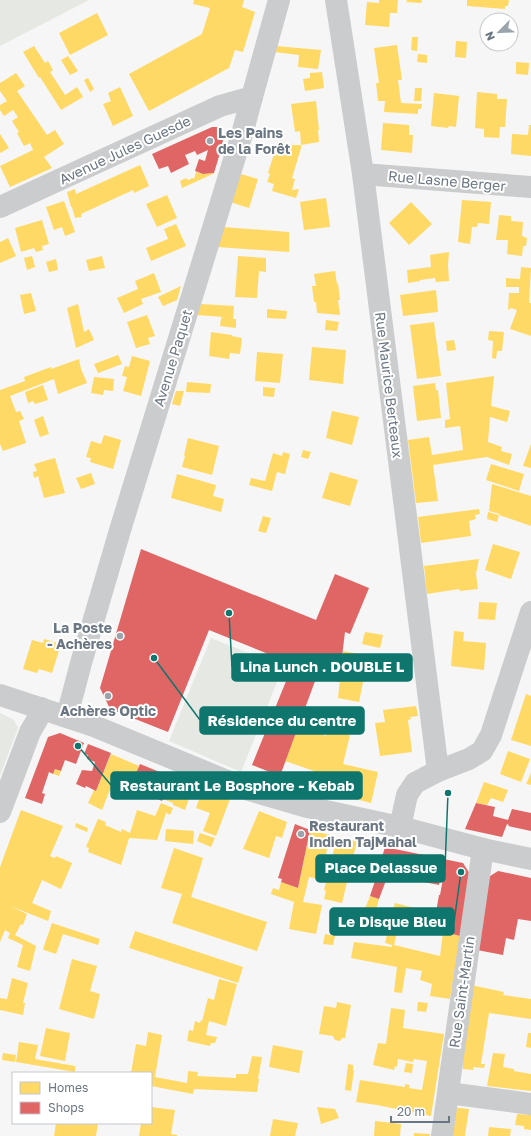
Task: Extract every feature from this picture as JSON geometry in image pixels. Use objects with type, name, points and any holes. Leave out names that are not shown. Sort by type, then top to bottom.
[{"type":"street","name":"Avenue Paquet","points":[[67,716],[121,526],[240,142],[279,0]]},
{"type":"street","name":"Rue Maurice Berteaux","points":[[336,0],[363,174],[438,771]]},
{"type":"street","name":"Avenue Jules Guesde","points":[[0,208],[220,106],[252,96]]},
{"type":"street","name":"Rue Lasne Berger","points":[[363,174],[531,187]]},
{"type":"street","points":[[400,827],[407,795],[415,783],[438,771],[469,759],[482,751],[491,734],[531,612]]},
{"type":"street","points":[[0,695],[94,726],[249,790],[307,807],[400,827],[483,849],[531,859]]},
{"type":"street","points":[[0,812],[30,732],[37,720],[41,708]]},
{"type":"street","name":"Rue Saint-Martin","points":[[442,1136],[483,849]]},
{"type":"street","points":[[448,1093],[531,1104]]},
{"type":"shaded area","points":[[0,0],[89,0],[0,46]]},
{"type":"shaded area","points":[[211,638],[283,667],[241,772],[169,741]]},
{"type":"shaded area","points":[[0,713],[14,720],[18,728],[0,776]]},
{"type":"building: Homes","points":[[194,0],[244,0],[242,7],[255,12],[243,52],[235,50],[229,68],[149,111],[129,74],[202,34],[210,8],[193,4]]},
{"type":"building: Homes","points":[[379,0],[398,0],[397,13],[390,13],[389,27],[365,25],[367,2],[379,3]]},
{"type":"building: Homes","points":[[407,0],[422,0],[421,3],[406,2]]},
{"type":"building: Homes","points":[[467,0],[509,0],[508,6],[505,6],[505,9],[467,6]]},
{"type":"building: Homes","points":[[97,13],[108,35],[70,55],[59,33]]},
{"type":"building: Homes","points":[[412,37],[418,37],[417,51],[411,50]]},
{"type":"building: Homes","points":[[456,41],[467,42],[466,58],[455,57]]},
{"type":"building: Homes","points":[[397,45],[402,80],[398,80],[401,103],[422,104],[421,109],[418,109],[418,114],[384,112],[385,101],[378,101],[376,83],[379,83],[374,48]]},
{"type":"building: Homes","points":[[34,46],[45,63],[48,61],[53,70],[50,72],[65,95],[77,87],[83,97],[61,110],[23,52]]},
{"type":"building: Homes","points":[[276,46],[321,50],[318,69],[298,67],[299,55],[274,52]]},
{"type":"building: Homes","points":[[418,54],[427,55],[427,63],[417,62]]},
{"type":"building: Homes","points":[[68,56],[78,71],[70,75],[61,60]]},
{"type":"building: Homes","points":[[516,62],[529,63],[528,75],[516,74]]},
{"type":"building: Homes","points":[[322,72],[324,88],[305,91],[303,79],[310,78],[310,73]]},
{"type":"building: Homes","points":[[16,73],[25,86],[17,91],[47,135],[55,130],[64,144],[44,157],[52,168],[10,187],[0,166],[33,150],[30,143],[24,146],[17,133],[19,132],[12,121],[18,117],[13,110],[4,116],[0,110],[0,105],[7,101],[0,91],[0,83]]},
{"type":"building: Homes","points":[[88,78],[94,89],[90,92],[84,80]]},
{"type":"building: Homes","points":[[120,87],[133,116],[113,126],[103,104],[111,101],[108,93]]},
{"type":"building: Homes","points":[[415,88],[422,88],[421,101],[414,101]]},
{"type":"building: Homes","points":[[477,92],[497,94],[497,99],[507,99],[505,127],[500,127],[499,138],[484,137],[484,129],[475,128]]},
{"type":"building: Homes","points":[[434,93],[459,96],[456,127],[449,126],[448,128],[431,126]]},
{"type":"building: Homes","points":[[316,101],[319,142],[301,145],[300,131],[295,132],[291,104]]},
{"type":"building: Homes","points":[[383,123],[409,125],[409,135],[413,135],[412,153],[381,150]]},
{"type":"building: Homes","points":[[529,125],[531,125],[531,156],[511,154],[512,134],[528,135]]},
{"type":"building: Homes","points":[[0,134],[9,148],[0,153]]},
{"type":"building: Homes","points":[[278,141],[292,145],[301,145],[292,178],[295,179],[292,190],[299,189],[296,198],[272,191],[274,184],[267,182],[270,174],[268,173]]},
{"type":"building: Homes","points":[[140,165],[149,186],[134,193],[133,190],[81,214],[82,217],[75,218],[67,192],[75,189],[76,194]]},
{"type":"building: Homes","points":[[196,172],[203,174],[215,173],[182,188],[180,181],[186,178],[188,180],[194,179]]},
{"type":"building: Homes","points":[[238,173],[258,179],[249,208],[230,202]]},
{"type":"building: Homes","points":[[167,195],[177,218],[157,227],[146,204]]},
{"type":"building: Homes","points":[[326,198],[330,227],[304,230],[300,202]]},
{"type":"building: Homes","points":[[462,200],[491,202],[489,224],[478,223],[477,227],[472,227],[470,244],[458,242]]},
{"type":"building: Homes","points":[[64,201],[75,232],[65,236],[62,227],[54,230],[46,207]]},
{"type":"building: Homes","points":[[411,202],[432,224],[409,245],[389,223]]},
{"type":"building: Homes","points":[[499,215],[511,216],[511,221],[523,222],[522,236],[527,238],[526,246],[523,246],[522,256],[507,254],[508,240],[496,240]]},
{"type":"building: Homes","points":[[42,220],[49,244],[42,246],[43,250],[36,252],[34,248],[21,252],[15,228]]},
{"type":"building: Homes","points":[[176,224],[186,246],[151,261],[146,248],[168,239],[164,229]]},
{"type":"building: Homes","points":[[223,227],[289,232],[289,252],[217,247]]},
{"type":"building: Homes","points":[[8,238],[16,256],[0,263],[0,242]]},
{"type":"building: Homes","points":[[449,252],[449,281],[436,282],[435,278],[408,283],[407,270],[431,267],[430,255]]},
{"type":"building: Homes","points":[[32,256],[35,267],[27,270],[24,258]]},
{"type":"building: Homes","points":[[102,256],[105,268],[89,271],[86,260]]},
{"type":"building: Homes","points":[[238,256],[266,258],[266,272],[259,271],[257,298],[235,297]]},
{"type":"building: Homes","points":[[56,259],[58,270],[49,272],[46,262]]},
{"type":"building: Homes","points":[[521,267],[531,268],[529,303],[531,303],[531,336],[510,329],[517,310],[511,308],[508,310],[509,293],[519,293],[519,287],[506,287],[506,278],[520,279]]},
{"type":"building: Homes","points":[[335,271],[340,300],[338,300],[340,315],[317,313],[312,286],[316,286],[314,274]]},
{"type":"building: Homes","points":[[154,273],[161,292],[141,299],[143,304],[124,313],[117,298],[138,289],[135,281]]},
{"type":"building: Homes","points":[[181,286],[177,300],[163,306],[158,297]]},
{"type":"building: Homes","points":[[436,290],[438,312],[403,316],[400,295]]},
{"type":"building: Homes","points":[[31,293],[36,311],[24,314],[20,295]]},
{"type":"building: Homes","points":[[78,304],[84,332],[89,329],[94,340],[76,348],[67,308]]},
{"type":"building: Homes","points":[[201,304],[234,306],[233,319],[236,319],[236,328],[220,326],[221,318],[223,317],[197,315]]},
{"type":"building: Homes","points":[[267,309],[287,311],[286,319],[267,318]]},
{"type":"building: Homes","points":[[147,315],[155,336],[148,338],[150,344],[136,348],[127,322]]},
{"type":"building: Homes","points":[[326,320],[339,322],[337,331],[325,330]]},
{"type":"building: Homes","points":[[434,322],[441,376],[417,379],[410,325]]},
{"type":"building: Homes","points":[[489,331],[504,332],[502,351],[497,351],[496,359],[492,358],[493,341],[488,340]]},
{"type":"building: Homes","points":[[211,332],[242,338],[240,354],[230,353],[229,359],[209,356]]},
{"type":"building: Homes","points":[[454,340],[456,350],[447,351],[446,341]]},
{"type":"building: Homes","points":[[312,347],[346,350],[343,384],[309,380]]},
{"type":"building: Homes","points":[[257,352],[283,354],[280,383],[255,381]]},
{"type":"building: Homes","points":[[118,355],[122,364],[98,373],[94,364]]},
{"type":"building: Homes","points":[[132,356],[150,361],[141,396],[123,391],[127,377],[122,376],[125,366],[129,367]]},
{"type":"building: Homes","points":[[79,359],[81,369],[87,383],[58,394],[54,379],[10,396],[16,412],[20,411],[24,419],[19,421],[26,443],[3,451],[0,444],[0,390],[25,381],[24,377]]},
{"type":"building: Homes","points":[[494,376],[491,406],[510,411],[507,422],[490,417],[488,442],[502,447],[501,451],[512,454],[509,465],[487,457],[433,465],[438,501],[416,503],[408,440],[429,437],[432,455],[463,450],[460,426],[445,428],[445,420],[450,419],[446,383]]},
{"type":"building: Homes","points":[[94,377],[114,379],[113,391],[104,390],[103,395],[91,393]]},
{"type":"building: Homes","points":[[187,382],[211,384],[210,393],[186,392]]},
{"type":"building: Homes","points":[[435,383],[436,390],[438,390],[441,418],[417,421],[413,386]]},
{"type":"building: Homes","points":[[43,385],[48,400],[35,404],[33,401],[28,403],[25,392]]},
{"type":"building: Homes","points":[[263,387],[275,388],[274,397],[263,396]]},
{"type":"building: Homes","points":[[176,391],[184,391],[180,406],[172,404]]},
{"type":"building: Homes","points":[[332,411],[359,417],[352,445],[326,438]]},
{"type":"building: Homes","points":[[43,416],[49,434],[40,437],[34,420]]},
{"type":"building: Homes","points":[[104,435],[121,440],[113,469],[90,462],[91,458],[86,457],[91,441],[101,444]]},
{"type":"building: Homes","points":[[188,438],[219,446],[212,475],[182,467]]},
{"type":"building: Homes","points":[[531,444],[531,468],[523,466]]},
{"type":"building: Homes","points":[[303,450],[311,452],[308,459],[301,457]]},
{"type":"building: Homes","points":[[283,452],[290,454],[285,474],[277,472],[272,491],[249,485],[251,478],[265,481],[273,453],[282,456]]},
{"type":"building: Homes","points":[[55,458],[65,493],[44,498],[38,476],[34,478],[33,472],[37,471],[34,464]]},
{"type":"building: Homes","points":[[491,464],[524,474],[519,491],[486,480]]},
{"type":"building: Homes","points":[[330,472],[358,480],[350,506],[322,498]]},
{"type":"building: Homes","points":[[91,473],[95,484],[81,489],[76,478]]},
{"type":"building: Homes","points":[[177,474],[216,485],[213,496],[224,499],[221,512],[171,498]]},
{"type":"building: Homes","points":[[492,484],[531,496],[531,526],[489,511]]},
{"type":"building: Homes","points":[[479,509],[480,514],[475,515],[476,519],[469,521],[471,536],[421,543],[418,517]]},
{"type":"building: Homes","points":[[488,512],[499,515],[497,522],[487,519]]},
{"type":"building: Homes","points":[[263,516],[271,518],[266,533],[258,531]]},
{"type":"building: Homes","points":[[493,544],[520,552],[511,579],[485,570]]},
{"type":"building: Homes","points":[[479,559],[476,574],[478,589],[460,591],[459,589],[427,594],[424,566]]},
{"type":"building: Homes","points":[[479,602],[497,603],[495,620],[478,619]]},
{"type":"building: Homes","points":[[454,631],[464,632],[463,641],[486,643],[484,670],[451,666]]},
{"type":"building: Homes","points":[[365,632],[383,635],[380,648],[362,644]]},
{"type":"building: Homes","points":[[44,639],[61,644],[52,673],[39,669],[37,673],[23,669],[32,640],[43,643]]},
{"type":"building: Homes","points":[[343,651],[382,658],[379,680],[364,677],[359,702],[338,698]]},
{"type":"building: Homes","points":[[526,694],[531,696],[531,746],[511,740]]},
{"type":"building: Homes","points":[[416,706],[418,716],[410,717],[411,719],[408,720],[412,752],[380,756],[375,723],[385,722],[383,710]]},
{"type":"building: Homes","points":[[298,726],[326,736],[328,730],[350,735],[343,764],[378,772],[371,803],[309,787],[314,771],[285,761]]},
{"type":"building: Homes","points":[[508,751],[530,759],[521,782],[500,774]]},
{"type":"building: Homes","points":[[111,754],[139,766],[130,787],[121,783],[122,780],[115,777],[102,810],[88,803],[94,790],[96,791]]},
{"type":"building: Homes","points":[[55,769],[61,771],[59,776],[53,774]]},
{"type":"building: Homes","points":[[531,773],[531,785],[526,784]]},
{"type":"building: Homes","points":[[172,777],[194,785],[185,810],[163,799]]},
{"type":"building: Homes","points":[[484,782],[508,790],[503,802],[491,798],[487,805],[476,803]]},
{"type":"building: Homes","points":[[203,788],[230,799],[216,836],[203,831],[210,813],[196,808]]},
{"type":"building: Homes","points":[[161,803],[173,808],[170,815],[166,813],[157,840],[129,838],[121,865],[88,852],[89,848],[86,847],[98,819],[106,822],[105,825],[121,832],[122,829],[130,833],[137,810],[155,816]]},
{"type":"building: Homes","points":[[21,810],[63,826],[50,856],[55,858],[56,856],[72,863],[61,889],[42,880],[32,903],[51,911],[48,921],[10,906],[27,914],[23,925],[21,924],[15,935],[36,946],[30,971],[17,967],[23,945],[8,938],[10,933],[5,930],[0,942],[0,867]]},
{"type":"building: Homes","points":[[259,811],[287,822],[282,838],[276,836],[269,858],[243,849]]},
{"type":"building: Homes","points":[[76,823],[88,828],[87,832],[75,827]]},
{"type":"building: Homes","points":[[166,829],[194,831],[193,844],[165,841]]},
{"type":"building: Homes","points":[[310,830],[330,835],[324,864],[321,864],[318,879],[309,877],[303,902],[322,905],[316,934],[289,929],[294,902],[271,894],[273,888],[279,890],[281,882],[298,888]]},
{"type":"building: Homes","points":[[200,833],[215,838],[211,847],[197,841]]},
{"type":"building: Homes","points":[[337,837],[357,841],[342,903],[324,899],[326,891],[324,890]]},
{"type":"building: Homes","points":[[174,848],[203,858],[191,897],[267,922],[257,951],[172,923],[182,894],[161,888]]},
{"type":"building: Homes","points":[[370,896],[379,899],[375,913],[365,909]]},
{"type":"building: Homes","points":[[395,903],[427,911],[424,926],[400,921],[394,945],[440,956],[443,932],[460,936],[450,999],[430,996],[432,984],[420,980],[422,971],[406,968],[402,993],[394,992],[397,967],[351,958],[354,942],[392,947],[392,945],[385,943],[388,931],[380,929],[383,916],[391,918]]},
{"type":"building: Homes","points":[[52,923],[100,939],[98,945],[63,934],[56,954],[44,950],[43,949]]},
{"type":"building: Homes","points":[[135,931],[243,967],[238,983],[129,948]]},
{"type":"building: Homes","points":[[325,934],[335,936],[333,945],[323,944]]},
{"type":"building: Homes","points":[[72,959],[97,966],[90,991],[100,994],[94,1019],[59,1009]]},
{"type":"building: Homes","points":[[12,978],[28,983],[23,1003],[25,1003],[23,1015],[0,1010],[0,998],[7,999]]},
{"type":"building: Homes","points":[[219,979],[237,984],[226,1026],[209,1021],[206,1035],[217,1037],[215,1043],[211,1043],[210,1046],[187,1041],[189,1030],[193,1031],[195,1021],[200,1023],[201,1020],[202,1021],[208,998],[214,1000]]},
{"type":"building: Homes","points":[[471,985],[504,992],[503,995],[531,999],[531,1019],[489,1013],[481,1064],[485,1064],[484,1068],[473,1067],[473,1070],[463,1069],[463,1065],[458,1064]]},
{"type":"building: Homes","points":[[337,1002],[351,1005],[345,1038],[342,1038],[340,1041],[335,1040],[333,1036],[319,1034],[324,1006],[336,1008]]},
{"type":"building: Homes","points":[[418,1002],[428,1003],[426,1012],[417,1011]]},
{"type":"building: Homes","points":[[391,1008],[405,1010],[403,1028],[444,1034],[431,1116],[356,1102],[360,1080],[405,1087],[405,1084],[410,1085],[409,1088],[422,1090],[427,1061],[414,1059],[413,1062],[398,1059],[397,1067],[395,1066],[394,1070],[373,1065],[378,1043],[386,1044]]},
{"type":"building: Homes","points":[[46,1028],[70,1033],[65,1061],[40,1056]]},
{"type":"building: Homes","points":[[148,1032],[162,1035],[155,1077],[187,1083],[188,1071],[198,1072],[197,1076],[236,1078],[236,1074],[248,1074],[252,1056],[262,1057],[257,1092],[194,1089],[193,1094],[152,1086],[152,1072],[131,1072],[136,1044],[146,1046]]},
{"type":"building: Homes","points":[[528,1033],[531,1033],[531,1048],[526,1047]]},
{"type":"building: Homes","points":[[19,1042],[38,1045],[35,1059],[75,1066],[75,1072],[16,1062]]},
{"type":"building: Homes","points":[[273,1045],[303,1051],[299,1073],[269,1067]]},
{"type":"building: Homes","points":[[3,1053],[16,1055],[15,1062],[2,1060]]},
{"type":"building: Homes","points":[[493,1053],[505,1054],[503,1067],[514,1069],[514,1071],[531,1074],[531,1091],[487,1086]]},
{"type":"building: Homes","points":[[406,1063],[413,1064],[412,1073],[404,1072]]},
{"type":"building: Homes","points":[[348,1064],[353,1065],[354,1071],[351,1091],[345,1090]]},
{"type":"building: Homes","points":[[152,1107],[175,1110],[171,1134],[177,1136],[139,1136],[141,1124],[152,1124]]},
{"type":"building: Homes","points":[[317,1107],[335,1109],[339,1118],[321,1124]]},
{"type":"building: Homes","points":[[451,1107],[469,1109],[465,1136],[448,1136]]},
{"type":"building: Homes","points":[[517,1114],[531,1115],[531,1130],[524,1129],[524,1126],[515,1125]]},
{"type":"building: Homes","points":[[273,1119],[298,1123],[295,1136],[270,1136]]},
{"type":"building: Homes","points":[[375,1121],[401,1124],[400,1136],[374,1136]]},
{"type":"building: Homes","points":[[56,1124],[98,1124],[96,1136],[54,1136]]},
{"type":"building: Homes","points":[[489,1127],[511,1129],[510,1136],[488,1136]]},
{"type":"building: Homes","points":[[414,1133],[430,1134],[430,1136],[414,1136]]},
{"type":"building: Shops","points":[[212,127],[221,127],[223,143],[214,173],[203,174],[195,171],[199,159],[205,161],[208,150],[197,155],[195,151],[185,155],[189,164],[171,173],[168,166],[159,169],[152,154]]},
{"type":"building: Shops","points":[[141,549],[316,620],[335,574],[369,588],[350,634],[345,632],[339,682],[318,673],[280,776],[252,765],[293,664],[209,630],[168,732],[110,709],[100,688]]},
{"type":"building: Shops","points":[[60,733],[84,743],[76,764],[65,760],[61,771],[55,769],[53,774],[49,772],[42,793],[45,794],[42,804],[25,798],[48,737]]},
{"type":"building: Shops","points":[[88,744],[111,753],[96,791],[86,786],[85,788],[76,784],[82,770],[92,771],[95,762],[87,759],[88,755],[84,754]]},
{"type":"building: Shops","points":[[140,764],[172,777],[162,801],[130,787]]},
{"type":"building: Shops","points":[[476,803],[495,807],[493,816],[508,820],[512,809],[531,813],[531,831],[508,826],[509,825],[507,824],[502,837],[465,829]]},
{"type":"building: Shops","points":[[295,824],[310,830],[298,888],[281,882],[282,879],[278,878]]},
{"type":"building: Shops","points":[[385,847],[463,863],[470,874],[460,936],[433,929],[443,879],[440,878],[439,885],[388,875],[379,899],[370,896]]},
{"type":"building: Shops","points":[[498,871],[531,878],[531,921],[518,919],[514,940],[506,938],[503,955],[477,950],[487,878]]},
{"type":"place","name":"Les Pains de la Forêt","points":[[210,141]]},
{"type":"place","name":"Lina Lunch . DOUBLE L","points":[[229,613]]},
{"type":"place","name":"La Poste - Achères","points":[[120,636]]},
{"type":"place","name":"Résidence du centre","points":[[154,658]]},
{"type":"place","name":"Achères Optic","points":[[108,696]]},
{"type":"place","name":"Restaurant Le Bosphore - Kebab","points":[[78,746]]},
{"type":"place","name":"Place Delassue","points":[[448,793]]},
{"type":"place","name":"Restaurant Indien TajMahal","points":[[301,834]]},
{"type":"place","name":"Le Disque Bleu","points":[[461,872]]}]
